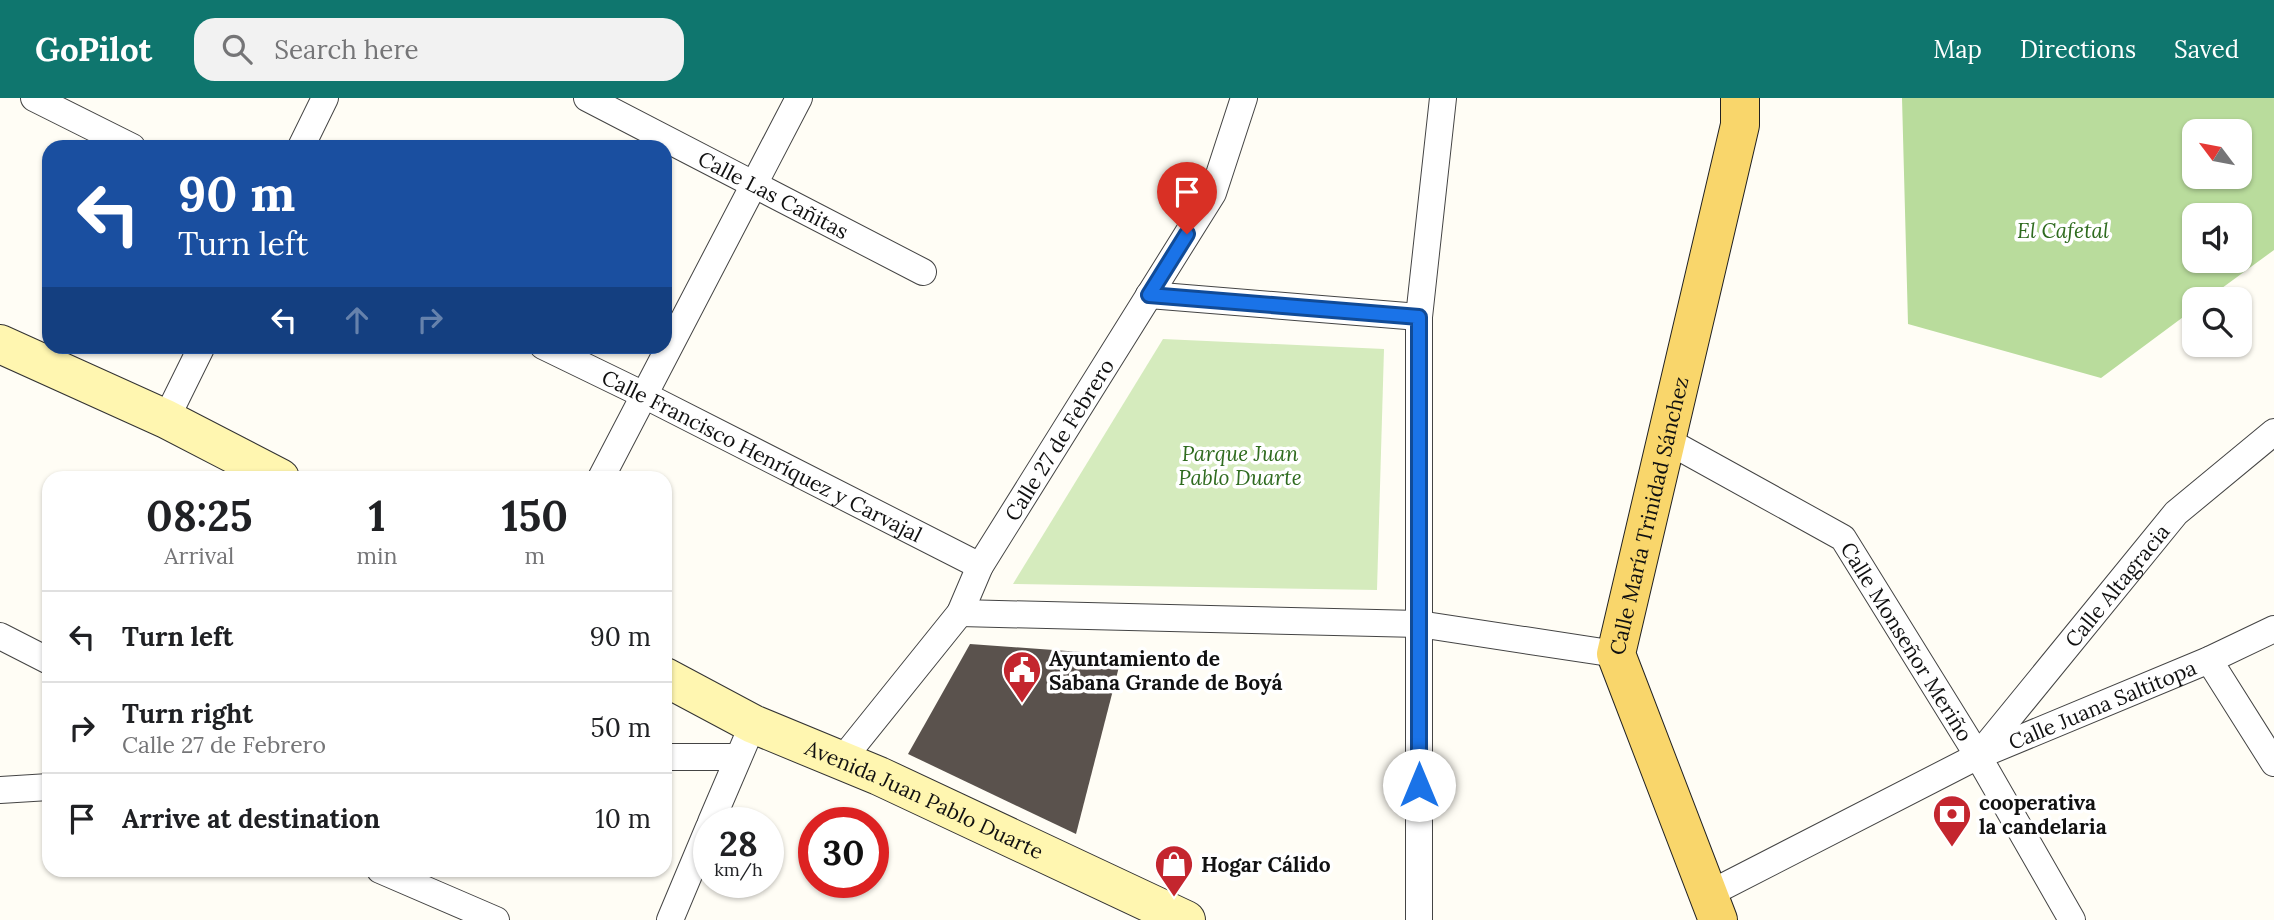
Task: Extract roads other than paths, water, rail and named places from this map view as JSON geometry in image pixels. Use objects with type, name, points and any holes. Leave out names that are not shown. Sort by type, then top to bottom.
[{"type":"main road","name":"Calle María Trinidad Sánchez","points":[[1712,907],[1616,654],[1740,125],[1740,98]]},
{"type":"street","points":[[34,98],[118,140]]},
{"type":"street","points":[[304,140],[325,98]]},
{"type":"street","name":"Calle Las Cañitas","points":[[587,98],[669,140]]},
{"type":"street","points":[[672,341],[799,98]]},
{"type":"street","name":"Calle 27 de Febrero","points":[[841,761],[960,614],[980,566],[1213,193],[1244,98]]},
{"type":"street","points":[[1419,920],[1419,317],[1443,98]]},
{"type":"street","name":"Calle Las Cañitas","points":[[672,142],[923,272]]},
{"type":"street","points":[[1149,295],[1419,317]]},
{"type":"street","points":[[0,344],[166,419],[266,471]]},
{"type":"street","points":[[166,419],[198,354]]},
{"type":"street","name":"Calle Francisco Henríquez y Carvajal","points":[[559,354],[980,566]]},
{"type":"street","points":[[605,471],[665,354]]},
{"type":"street","name":"Calle Altagracia","points":[[1978,756],[2176,513],[2274,432]]},
{"type":"street","name":"Calle Monseñor Meriño","points":[[1666,440],[1843,538],[1978,756],[2072,920]]},
{"type":"street","points":[[960,614],[1419,624],[1616,654]]},
{"type":"street","name":"Calle Juana Saltitopa","points":[[1712,907],[1978,756],[2209,660],[2274,629]]},
{"type":"street","points":[[0,636],[42,657]]},
{"type":"street","points":[[2209,660],[2274,763]]},
{"type":"street","name":"Avenida Juan Pablo Duarte","points":[[672,683],[745,741],[841,761],[879,776],[1186,920]]},
{"type":"street","points":[[672,756],[745,741]]},
{"type":"street","points":[[718,807],[745,741]]},
{"type":"street","points":[[0,790],[42,788]]},
{"type":"street","points":[[670,920],[693,865]]},
{"type":"street","points":[[396,877],[496,920]]},
{"type":"place","name":"Ayuntamiento de Sabana Grande de Boyá","points":[[1022,704]]},
{"type":"place","name":"cooperativa la candelaria","points":[[1952,848]]},
{"type":"place","name":"Hogar Cálido","points":[[1174,898]]},
{"type":"park label","name":"El Cafetal","points":[[2063,230]]},
{"type":"park label","name":"Parque Juan Pablo Duarte","points":[[1240,465]]}]
